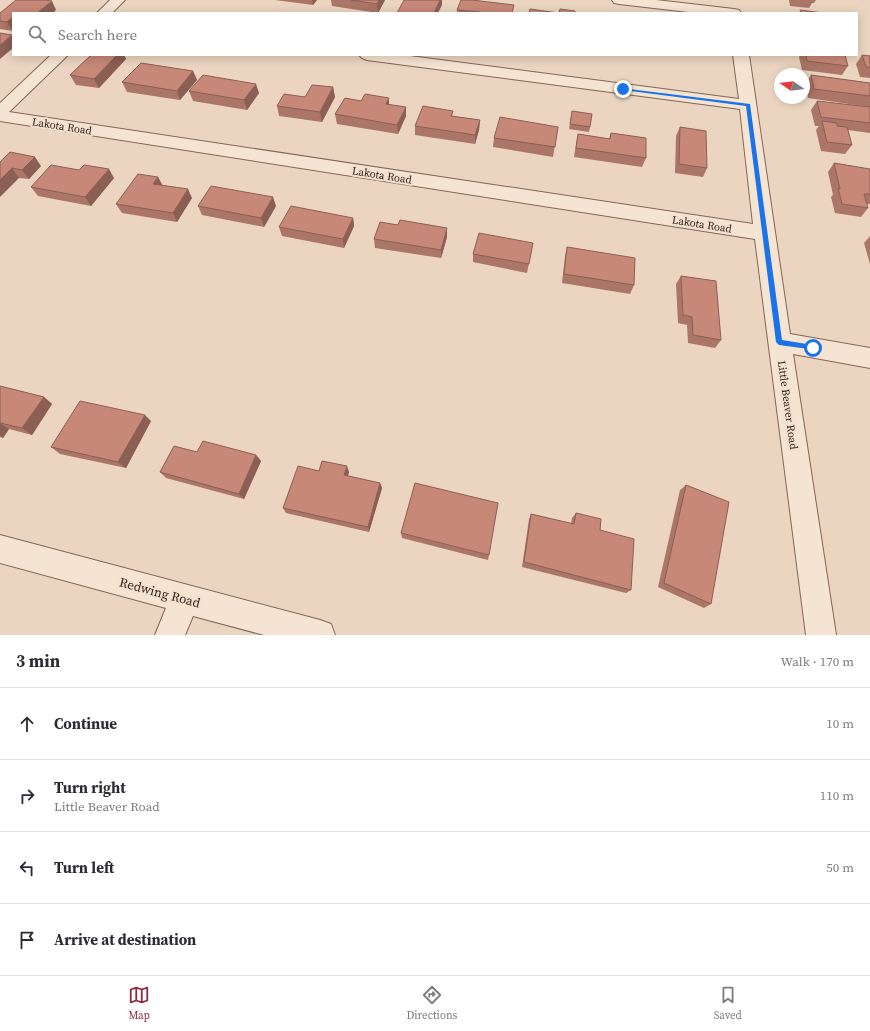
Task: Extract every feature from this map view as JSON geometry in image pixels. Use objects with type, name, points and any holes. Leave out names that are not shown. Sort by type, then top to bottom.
[{"type":"street","points":[[105,12],[118,0]]},
{"type":"street","points":[[619,0],[726,12]]},
{"type":"street","points":[[734,0],[735,12]]},
{"type":"street","points":[[0,112],[59,56]]},
{"type":"street","points":[[375,56],[748,105]]},
{"type":"street","name":"Little Beaver Road","points":[[742,56],[764,234],[820,635]]},
{"type":"street","name":"Lakota Road","points":[[0,116],[764,234]]},
{"type":"street","points":[[779,342],[870,358]]},
{"type":"street","name":"Redwing Road","points":[[0,549],[320,635]]},
{"type":"street","points":[[170,635],[185,599]]},
{"type":"building","points":[[16,0],[52,1],[38,12],[12,12],[12,18],[7,22],[0,21],[0,13]]},
{"type":"building","points":[[351,0],[379,0],[377,4]]},
{"type":"building","points":[[404,0],[440,0],[434,12],[398,12]]},
{"type":"building","points":[[461,0],[514,5],[512,12],[457,10]]},
{"type":"building","points":[[530,9],[552,12],[529,12]]},
{"type":"building","points":[[560,9],[575,12],[559,12]]},
{"type":"building","points":[[800,10],[815,12],[801,12]]},
{"type":"building","points":[[0,33],[12,35],[0,45]]},
{"type":"building","points":[[862,55],[870,56],[870,68],[866,67]]},
{"type":"building","points":[[90,56],[116,56],[94,79],[70,75]]},
{"type":"building","points":[[806,56],[845,56],[848,66],[807,61]]},
{"type":"building","points":[[141,63],[193,71],[177,91],[122,82]]},
{"type":"building","points":[[203,75],[256,84],[244,100],[189,91]]},
{"type":"building","points":[[811,75],[870,83],[870,96],[814,89]]},
{"type":"building","points":[[312,85],[333,87],[320,112],[277,106],[284,94],[305,97]]},
{"type":"building","points":[[365,94],[389,98],[386,104],[406,107],[397,125],[335,114],[345,98],[361,101]]},
{"type":"building","points":[[817,101],[870,107],[870,123],[821,117]]},
{"type":"building","points":[[423,106],[453,111],[451,116],[480,120],[475,135],[415,126]]},
{"type":"building","points":[[572,111],[592,114],[590,127],[570,124]]},
{"type":"building","points":[[500,117],[558,127],[555,147],[494,138]]},
{"type":"building","points":[[822,121],[837,123],[837,126],[847,127],[852,145],[827,142]]},
{"type":"building","points":[[680,127],[706,131],[707,168],[679,164]]},
{"type":"building","points":[[611,133],[646,138],[646,158],[576,148],[578,134],[610,139]]},
{"type":"building","points":[[10,152],[35,157],[22,170],[12,168],[0,180],[0,162]]},
{"type":"building","points":[[834,163],[870,169],[870,194],[864,194],[868,208],[842,204]]},
{"type":"building","points":[[51,165],[79,170],[84,165],[109,169],[85,197],[31,187]]},
{"type":"building","points":[[138,174],[158,177],[153,184],[188,189],[173,213],[116,204]]},
{"type":"building","points":[[211,186],[273,197],[261,218],[198,206]]},
{"type":"building","points":[[291,206],[353,218],[343,239],[279,227]]},
{"type":"building","points":[[400,220],[447,228],[441,250],[374,239],[380,222],[398,225]]},
{"type":"building","points":[[479,233],[533,243],[529,264],[473,254]]},
{"type":"building","points":[[567,247],[635,258],[634,285],[564,274]]},
{"type":"building","points":[[681,276],[716,281],[721,340],[693,335],[692,317],[683,315]]},
{"type":"building","points":[[0,386],[44,397],[22,428],[0,423]]},
{"type":"building","points":[[80,401],[145,415],[118,462],[51,447]]},
{"type":"building","points":[[203,441],[256,455],[239,494],[160,472],[174,446],[197,452]]},
{"type":"building","points":[[322,461],[347,466],[344,475],[380,483],[368,527],[283,508],[298,466],[319,471]]},
{"type":"building","points":[[415,483],[498,503],[489,555],[401,533]]},
{"type":"building","points":[[686,485],[729,502],[711,604],[664,583]]},
{"type":"building","points":[[576,513],[601,519],[600,530],[634,539],[631,590],[524,562],[531,514],[574,524]]},
{"type":"route","points":[[623,89],[748,105],[779,342],[813,348]]}]
